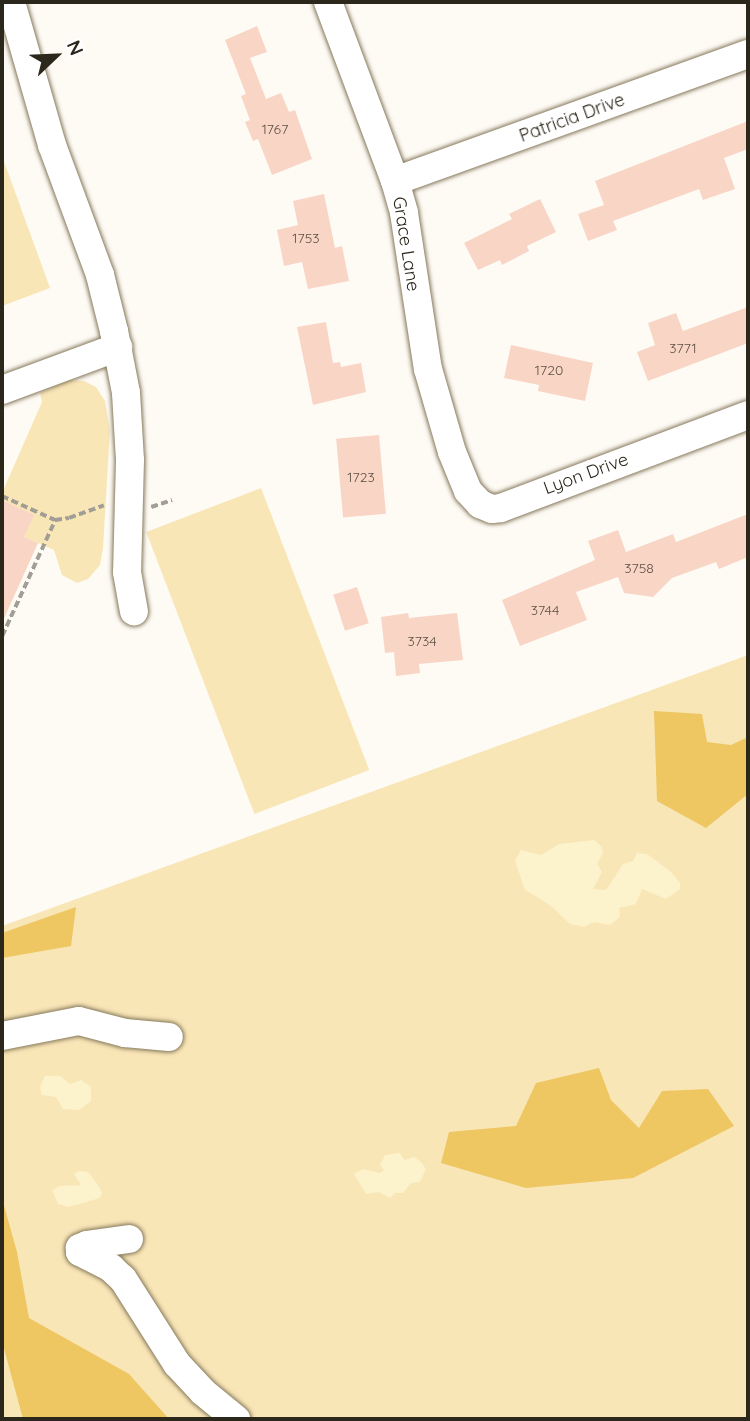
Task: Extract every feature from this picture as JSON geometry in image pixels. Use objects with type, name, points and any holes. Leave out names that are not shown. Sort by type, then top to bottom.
[{"type":"street","points":[[11,2],[52,145],[100,275],[118,347],[126,393],[130,460],[127,572],[134,611]]},
{"type":"street","name":"Grace Lane","points":[[328,2],[395,181],[404,214],[428,369],[452,452]]},
{"type":"street","name":"Patricia Drive","points":[[395,181],[748,54]]},
{"type":"street","points":[[2,390],[118,347]]},
{"type":"street","name":"Lyon Drive","points":[[452,452],[468,491],[480,504],[492,509],[748,415]]},
{"type":"street","points":[[2,1037],[79,1021],[125,1033],[169,1037]]},
{"type":"street","points":[[129,1239],[87,1245],[80,1248],[80,1252],[111,1268],[123,1279],[177,1364],[203,1392],[236,1419]]},
{"type":"path","points":[[2,496],[55,520],[107,505]]},
{"type":"path","points":[[142,507],[154,507],[172,500]]},
{"type":"path","points":[[2,636],[55,520]]},
{"type":"shaded area","points":[[2,156],[50,288],[2,306]]},
{"type":"shaded area","points":[[68,380],[84,381],[96,387],[105,401],[110,430],[100,565],[88,579],[77,583],[62,575],[54,550],[24,537],[33,515],[2,500],[2,493],[42,402],[40,393]]},
{"type":"shaded area","points":[[261,488],[369,770],[254,814],[146,532]]},
{"type":"shaded area","points":[[748,655],[748,1419],[2,1419],[2,926]]},
{"type":"shaded area","points":[[654,711],[702,714],[707,742],[731,745],[748,737],[748,794],[706,828],[657,801]]},
{"type":"shaded area","points":[[76,907],[71,946],[2,958],[2,933]]},
{"type":"shaded area","points":[[599,1068],[611,1100],[639,1128],[662,1091],[708,1089],[734,1126],[633,1178],[526,1188],[441,1163],[449,1132],[516,1126],[536,1083]]},
{"type":"shaded area","points":[[3,1202],[17,1252],[29,1318],[129,1374],[169,1419],[23,1419],[2,1341]]},
{"type":"sand","points":[[594,840],[602,847],[603,853],[597,864],[602,872],[593,889],[606,890],[623,864],[633,861],[637,853],[647,854],[670,871],[680,883],[680,889],[666,899],[642,889],[636,904],[619,908],[620,917],[610,925],[594,922],[584,927],[570,924],[550,905],[525,890],[515,861],[521,850],[541,855],[559,844]]},
{"type":"sand","points":[[45,1076],[60,1076],[70,1084],[81,1080],[91,1087],[91,1101],[79,1110],[63,1109],[56,1097],[42,1095],[40,1087]]},
{"type":"sand","points":[[400,1153],[404,1160],[414,1157],[426,1169],[420,1182],[411,1183],[403,1193],[395,1193],[390,1198],[379,1192],[366,1194],[354,1174],[363,1169],[380,1173],[384,1170],[380,1165],[385,1155]]},
{"type":"sand","points":[[79,1171],[88,1172],[102,1193],[100,1198],[69,1207],[58,1204],[52,1190],[60,1186],[81,1185],[74,1174]]},
{"type":"building","points":[[257,26],[267,52],[250,58],[266,99],[281,93],[289,112],[295,110],[312,159],[272,175],[258,139],[253,141],[245,122],[250,120],[241,96],[246,94],[225,40]]},
{"type":"building","points":[[748,121],[748,149],[724,158],[735,189],[703,200],[699,189],[613,221],[617,230],[588,241],[578,214],[604,205],[595,181]]},
{"type":"building","points":[[324,194],[335,248],[342,246],[349,281],[308,289],[302,262],[284,266],[277,230],[298,225],[293,201]]},
{"type":"building","points":[[540,199],[556,232],[527,246],[529,251],[502,265],[500,260],[478,270],[464,243],[512,219],[509,214]]},
{"type":"building","points":[[748,307],[748,343],[648,381],[637,352],[655,345],[648,323],[676,313],[683,331]]},
{"type":"building","points":[[326,322],[333,363],[340,362],[341,367],[361,363],[366,392],[313,405],[297,327]]},
{"type":"building","points":[[511,345],[593,363],[585,401],[538,391],[539,385],[504,378]]},
{"type":"building","points":[[379,435],[386,514],[343,517],[336,439]]},
{"type":"building","points":[[2,500],[34,515],[24,537],[38,543],[2,623]]},
{"type":"building","points":[[748,514],[748,557],[719,569],[716,562],[672,578],[653,597],[624,593],[618,577],[576,592],[587,620],[520,646],[502,600],[595,560],[588,541],[618,530],[626,552],[673,534],[676,542]]},
{"type":"building","points":[[357,587],[369,623],[345,631],[333,595]]},
{"type":"building","points":[[408,613],[409,618],[457,613],[463,660],[419,664],[420,673],[396,676],[394,652],[385,653],[381,617]]}]
